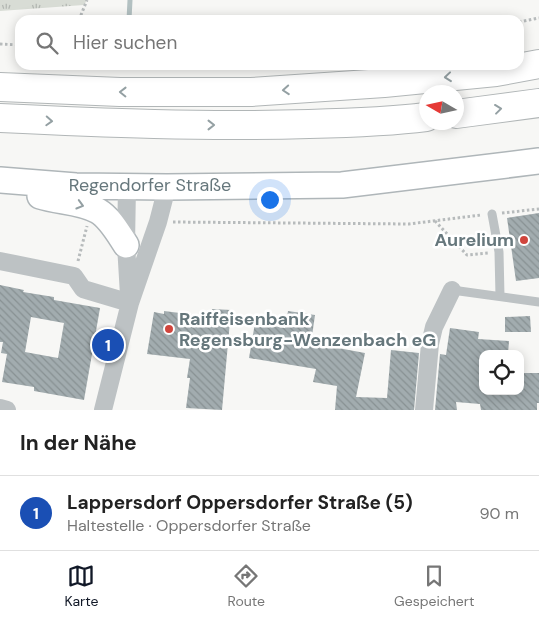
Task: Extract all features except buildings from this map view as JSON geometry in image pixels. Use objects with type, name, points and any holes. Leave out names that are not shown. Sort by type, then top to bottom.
[{"type":"highway","points":[[524,67],[539,64]]},
{"type":"highway","points":[[0,87],[120,92],[251,92],[384,84],[507,70]]},
{"type":"highway","points":[[464,113],[539,103]]},
{"type":"highway","points":[[0,118],[131,125],[251,126],[393,121],[419,118]]},
{"type":"street","name":"Regendorfer Straße","points":[[0,181],[76,186],[167,187],[342,184],[539,161]]},
{"type":"street","points":[[0,181],[43,197],[80,204],[98,211],[109,221],[126,244]]},
{"type":"street","points":[[127,186],[126,244],[130,303]]},
{"type":"street","points":[[103,410],[130,303],[158,222],[167,187]]},
{"type":"street","points":[[0,261],[74,276],[83,289],[130,303]]},
{"type":"street","points":[[424,410],[430,344],[434,327],[452,290]]},
{"type":"street","points":[[0,408],[7,410]]},
{"type":"lane","points":[[492,214],[499,252],[500,296]]},
{"type":"lane","points":[[452,290],[539,302]]},
{"type":"path","points":[[81,15],[87,0]]},
{"type":"path","points":[[524,21],[539,18]]},
{"type":"path","points":[[0,44],[15,45]]},
{"type":"path","points":[[166,222],[409,224],[539,208]]},
{"type":"path","points":[[435,221],[466,255],[499,252]]},
{"type":"path","points":[[74,276],[88,222]]},
{"type":"green space","points":[[0,0],[87,0],[84,5],[0,11]]},
{"type":"waterway","points":[[129,15],[130,0]]},
{"type":"place","name":"Aurelium","points":[[524,240]]},
{"type":"place","name":"Raiffeisenbank Regensburg-Wenzenbach eG","points":[[169,329]]},
{"type":"place","name":"Lappersdorf Oppersdorfer Straße (5)","points":[[108,345]]}]
